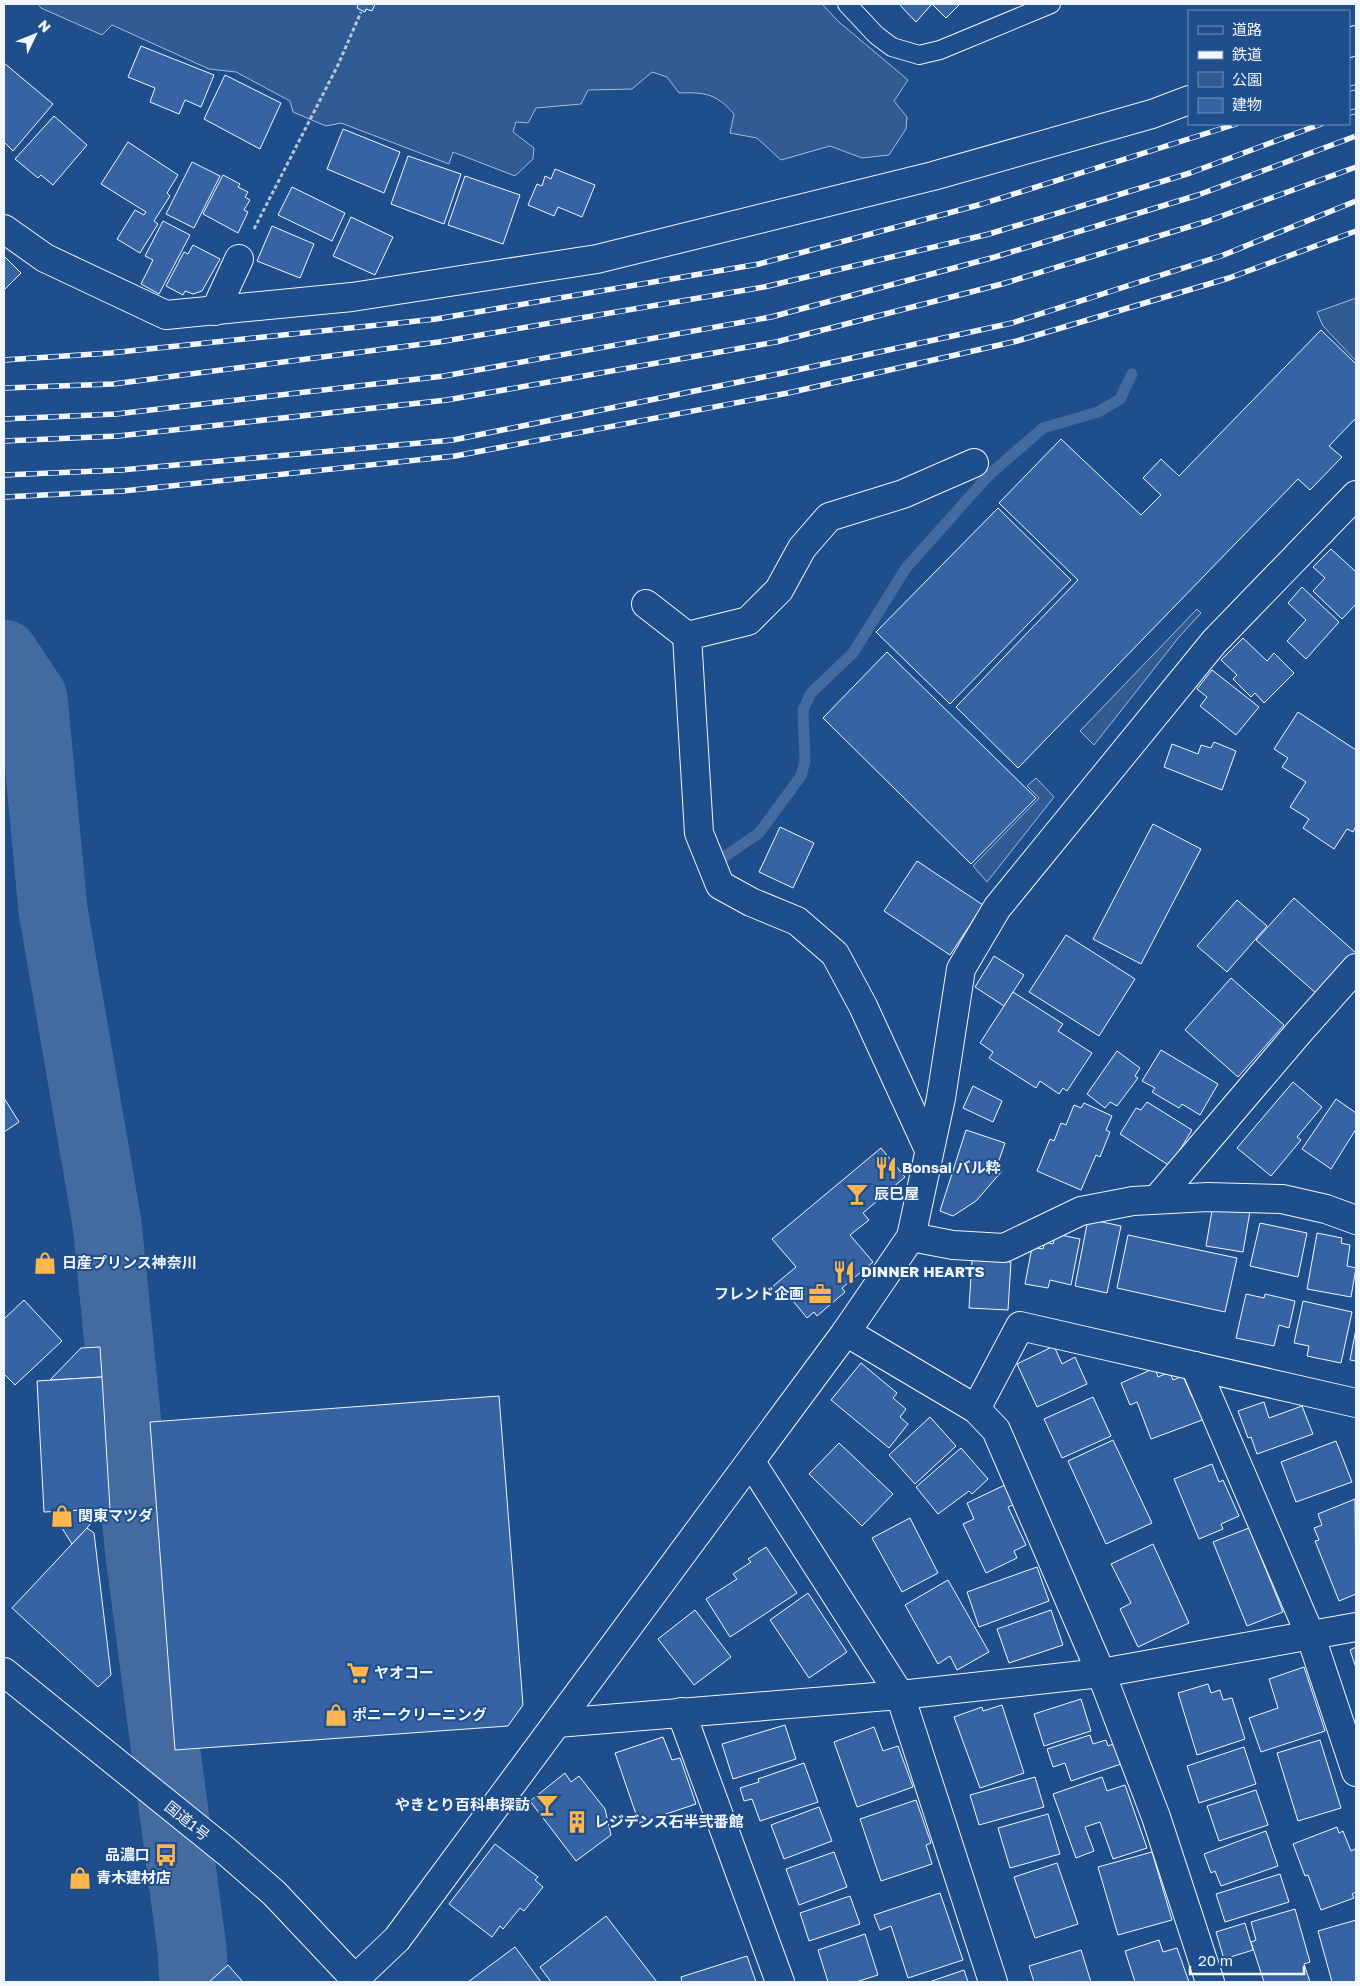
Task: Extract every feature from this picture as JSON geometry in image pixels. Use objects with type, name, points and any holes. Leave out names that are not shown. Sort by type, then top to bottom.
[{"type":"main road","points":[[4,230],[46,258],[166,316],[352,297],[596,259],[933,176],[1152,114],[1188,100]]},
{"type":"main road","points":[[215,311],[239,259]]},
{"type":"main road","points":[[687,636],[748,621],[779,590],[802,548],[829,517],[904,494],[974,463]]},
{"type":"main road","points":[[356,1981],[397,1939],[751,1462],[846,1332],[911,1237],[941,1098],[961,969],[997,908],[1214,642],[1356,495]]},
{"type":"main road","points":[[646,604],[687,636],[699,833],[720,885],[751,902],[797,921],[835,954],[863,1006],[929,1150]]},
{"type":"main road","points":[[1157,1200],[1298,1032],[1356,968]]},
{"type":"main road","points":[[911,1237],[952,1245],[1004,1248],[1081,1211],[1133,1201],[1208,1197],[1282,1200],[1326,1209],[1356,1220]]},
{"type":"main road","points":[[976,1409],[1020,1326],[1356,1403]]},
{"type":"main road","points":[[846,1332],[976,1409],[996,1430],[1101,1673],[1156,1817],[1210,1982]]},
{"type":"main road","points":[[1195,1366],[1311,1637],[1356,1772]]},
{"type":"main road","points":[[751,1462],[900,1695],[994,1982]]},
{"type":"main road","points":[[557,1723],[900,1695],[1101,1673],[1311,1637],[1356,1627]]},
{"type":"main road","name":"国道1号","points":[[4,1672],[274,1893],[356,1981]]},
{"type":"main road","points":[[681,1712],[780,1982]]},
{"type":"lane","points":[[847,4],[876,35],[892,47],[919,55],[940,50],[1051,4]]},
{"type":"path","points":[[239,259],[338,65],[361,12]]},
{"type":"green space","points":[[38,4],[822,4],[839,22],[908,80],[894,101],[907,117],[906,129],[889,155],[862,158],[830,146],[781,160],[757,138],[730,133],[734,114],[722,102],[703,94],[679,93],[667,77],[652,72],[632,89],[588,90],[581,104],[536,108],[528,123],[516,122],[513,132],[534,148],[533,159],[515,176],[453,152],[449,164],[341,123],[326,126],[293,112],[290,101],[236,72],[209,69],[112,25],[102,35],[41,8]]},
{"type":"green space","points":[[1356,298],[1356,361],[1323,326],[1317,312]]},
{"type":"green space","points":[[1197,609],[1201,613],[1179,637],[1094,745],[1080,731]]},
{"type":"green space","points":[[1036,778],[1054,797],[987,882],[973,866],[1039,798],[1027,786]]},
{"type":"building","points":[[354,4],[375,4],[372,11],[366,9],[365,12],[357,8],[358,5]]},
{"type":"building","points":[[899,4],[932,4],[916,22]]},
{"type":"building","points":[[932,4],[960,4],[946,18]]},
{"type":"building","points":[[141,46],[214,75],[201,107],[185,100],[179,114],[150,102],[155,88],[128,77]]},
{"type":"building","points":[[4,63],[53,104],[13,151],[4,142]]},
{"type":"building","points":[[225,75],[281,103],[260,149],[204,119]]},
{"type":"building","points":[[54,116],[87,145],[53,185],[41,175],[38,178],[15,159]]},
{"type":"building","points":[[343,129],[400,152],[384,193],[327,169]]},
{"type":"building","points":[[128,142],[178,175],[167,193],[170,196],[154,221],[158,224],[140,253],[117,239],[135,210],[144,215],[146,212],[101,184]]},
{"type":"building","points":[[408,156],[461,174],[444,224],[391,204]]},
{"type":"building","points":[[192,162],[220,176],[194,228],[166,214]]},
{"type":"building","points":[[555,169],[595,185],[582,217],[558,207],[554,216],[528,205],[537,184],[542,186],[545,176],[551,179]]},
{"type":"building","points":[[223,175],[240,184],[238,187],[248,192],[245,197],[250,200],[244,210],[248,212],[238,233],[203,214]]},
{"type":"building","points":[[465,176],[520,195],[503,244],[448,225]]},
{"type":"building","points":[[292,187],[345,213],[332,241],[278,215]]},
{"type":"building","points":[[351,217],[393,237],[375,275],[333,256]]},
{"type":"building","points":[[163,221],[190,235],[159,294],[141,284],[153,260],[145,256]]},
{"type":"building","points":[[272,226],[314,244],[300,278],[257,261]]},
{"type":"building","points":[[193,245],[220,259],[202,291],[193,294],[185,291],[183,295],[166,286],[184,252],[188,254]]},
{"type":"building","points":[[4,256],[21,273],[4,290]]},
{"type":"building","points":[[1321,330],[1356,364],[1356,418],[1329,446],[1342,457],[1310,490],[1298,479],[1018,768],[956,707],[1078,580],[999,503],[1061,439],[1141,515],[1161,495],[1143,478],[1161,459],[1179,476]]},
{"type":"building","points":[[998,508],[1071,580],[950,704],[876,632]]},
{"type":"building","points":[[1331,549],[1356,570],[1356,604],[1342,619],[1313,591],[1325,578],[1313,567]]},
{"type":"building","points":[[1302,587],[1339,622],[1306,659],[1287,641],[1306,620],[1288,603]]},
{"type":"building","points":[[1243,638],[1267,661],[1274,653],[1294,673],[1264,703],[1255,693],[1251,697],[1233,679],[1237,675],[1221,660]]},
{"type":"building","points":[[887,652],[1036,798],[971,864],[823,718]]},
{"type":"building","points":[[1212,670],[1259,707],[1236,735],[1200,706],[1207,697],[1197,689]]},
{"type":"building","points":[[1298,712],[1356,750],[1356,826],[1353,832],[1347,829],[1334,849],[1303,828],[1309,819],[1290,807],[1306,782],[1282,767],[1288,758],[1274,749]]},
{"type":"building","points":[[1214,742],[1236,751],[1222,790],[1164,767],[1172,744],[1198,754],[1201,745],[1211,748]]},
{"type":"building","points":[[1153,824],[1201,849],[1141,964],[1093,939]]},
{"type":"building","points":[[780,827],[814,843],[793,888],[759,872]]},
{"type":"building","points":[[917,861],[983,905],[950,955],[884,911]]},
{"type":"building","points":[[1294,898],[1356,953],[1318,995],[1256,940]]},
{"type":"building","points":[[1237,900],[1267,926],[1227,972],[1197,946]]},
{"type":"building","points":[[1066,935],[1135,979],[1099,1036],[1029,992]]},
{"type":"building","points":[[994,956],[1024,975],[1004,1006],[975,987]]},
{"type":"building","points":[[1231,978],[1284,1025],[1238,1077],[1185,1030]]},
{"type":"building","points":[[1013,992],[1063,1024],[1058,1031],[1092,1053],[1067,1091],[1063,1088],[1059,1094],[1040,1081],[1036,1088],[989,1058],[993,1052],[980,1043]]},
{"type":"building","points":[[1161,1050],[1218,1084],[1200,1115],[1182,1104],[1179,1108],[1152,1092],[1155,1088],[1142,1081]]},
{"type":"building","points":[[1117,1051],[1140,1068],[1135,1076],[1138,1078],[1117,1106],[1110,1102],[1105,1108],[1087,1094]]},
{"type":"building","points":[[1293,1082],[1322,1107],[1297,1137],[1301,1140],[1271,1176],[1237,1148]]},
{"type":"building","points":[[973,1086],[1002,1101],[993,1122],[963,1108]]},
{"type":"building","points":[[4,1098],[19,1122],[4,1132]]},
{"type":"building","points":[[1336,1099],[1356,1113],[1356,1129],[1331,1169],[1302,1149]]},
{"type":"building","points":[[1147,1102],[1192,1130],[1170,1166],[1120,1134],[1136,1108],[1141,1110]]},
{"type":"building","points":[[1084,1103],[1112,1116],[1106,1130],[1110,1132],[1100,1157],[1096,1155],[1081,1190],[1037,1171],[1050,1139],[1054,1141],[1061,1123],[1066,1125],[1074,1105],[1081,1108]]},
{"type":"building","points":[[966,1130],[1005,1143],[996,1169],[1002,1171],[976,1201],[953,1216],[940,1211]]},
{"type":"building","points":[[881,1148],[905,1177],[863,1213],[869,1220],[850,1235],[873,1262],[842,1288],[845,1292],[817,1316],[814,1312],[807,1318],[789,1296],[783,1301],[772,1287],[796,1267],[772,1239]]},
{"type":"building","points":[[1213,1205],[1250,1211],[1243,1252],[1206,1246]]},
{"type":"building","points":[[1088,1219],[1121,1226],[1107,1293],[1075,1286]]},
{"type":"building","points":[[1260,1223],[1307,1233],[1298,1277],[1250,1266]]},
{"type":"building","points":[[1317,1233],[1342,1238],[1341,1243],[1350,1245],[1347,1266],[1356,1268],[1351,1297],[1307,1289]]},
{"type":"building","points":[[1056,1234],[1080,1239],[1071,1285],[1050,1280],[1048,1288],[1025,1284],[1032,1247],[1043,1249],[1045,1242],[1053,1244]]},
{"type":"building","points":[[1128,1235],[1237,1258],[1225,1312],[1117,1288]]},
{"type":"building","points":[[972,1260],[1011,1262],[1008,1310],[969,1308]]},
{"type":"building","points":[[1246,1294],[1264,1298],[1265,1294],[1295,1301],[1289,1328],[1279,1325],[1274,1346],[1236,1338]]},
{"type":"building","points":[[24,1300],[62,1341],[15,1385],[4,1374],[4,1319]]},
{"type":"building","points":[[1303,1301],[1352,1312],[1341,1363],[1307,1356],[1309,1346],[1294,1343]]},
{"type":"building","points":[[1356,1329],[1356,1361],[1350,1360]]},
{"type":"building","points":[[1054,1346],[1062,1364],[1075,1357],[1087,1384],[1037,1407],[1017,1364]]},
{"type":"building","points":[[100,1347],[102,1377],[50,1380],[81,1348]]},
{"type":"building","points":[[861,1363],[897,1393],[893,1398],[906,1409],[900,1417],[908,1424],[889,1448],[831,1400]]},
{"type":"building","points":[[1155,1368],[1158,1377],[1170,1372],[1173,1380],[1183,1376],[1192,1397],[1197,1395],[1205,1419],[1151,1439],[1137,1402],[1130,1405],[1121,1383]]},
{"type":"building","points":[[102,1377],[110,1509],[44,1512],[37,1381]]},
{"type":"building","name":"ヤオコー","points":[[499,1396],[523,1705],[508,1726],[175,1750],[150,1422]]},
{"type":"building","points":[[1093,1397],[1111,1436],[1062,1458],[1044,1419]]},
{"type":"building","points":[[1264,1402],[1269,1418],[1302,1406],[1313,1434],[1257,1454],[1251,1437],[1248,1438],[1238,1411]]},
{"type":"building","points":[[930,1417],[956,1446],[915,1484],[889,1455]]},
{"type":"building","points":[[1113,1440],[1152,1523],[1106,1544],[1068,1461]]},
{"type":"building","points":[[1336,1441],[1352,1482],[1296,1502],[1281,1462]]},
{"type":"building","points":[[839,1443],[893,1494],[862,1526],[809,1474]]},
{"type":"building","points":[[961,1448],[988,1479],[972,1494],[969,1491],[938,1514],[916,1487]]},
{"type":"building","points":[[1212,1464],[1219,1482],[1223,1480],[1239,1516],[1221,1524],[1223,1529],[1199,1539],[1174,1479]]},
{"type":"building","points":[[1009,1483],[1018,1503],[1008,1507],[1026,1545],[1014,1551],[1017,1558],[986,1573],[963,1524],[974,1519],[967,1503]]},
{"type":"building","points":[[1355,1499],[1356,1594],[1339,1601],[1315,1541],[1319,1540],[1314,1528],[1322,1525],[1318,1514]]},
{"type":"building","points":[[102,1509],[72,1544],[62,1528],[62,1511]]},
{"type":"building","points":[[910,1518],[938,1573],[902,1592],[872,1538]]},
{"type":"building","points":[[87,1528],[94,1533],[111,1675],[98,1687],[12,1608]]},
{"type":"building","points":[[1249,1528],[1283,1612],[1247,1626],[1213,1542]]},
{"type":"building","points":[[1153,1544],[1189,1623],[1138,1647],[1120,1609],[1131,1603],[1111,1564]]},
{"type":"building","points":[[766,1547],[797,1593],[730,1637],[706,1599],[737,1579],[733,1574],[751,1562],[748,1559]]},
{"type":"building","points":[[1037,1567],[1049,1601],[979,1627],[967,1592]]},
{"type":"building","points":[[948,1580],[989,1652],[957,1670],[950,1656],[938,1664],[905,1605]]},
{"type":"building","points":[[808,1593],[847,1652],[809,1678],[770,1620]]},
{"type":"building","points":[[695,1610],[731,1657],[694,1685],[658,1639]]},
{"type":"building","points":[[1051,1610],[1063,1645],[1009,1663],[997,1629]]},
{"type":"building","points":[[1356,1647],[1356,1668],[1350,1650]]},
{"type":"building","points":[[1304,1667],[1325,1731],[1261,1752],[1249,1718],[1278,1708],[1269,1679]]},
{"type":"building","points":[[1208,1684],[1211,1693],[1220,1690],[1223,1700],[1232,1698],[1245,1739],[1197,1755],[1178,1693]]},
{"type":"building","points":[[1081,1699],[1091,1731],[1044,1746],[1034,1714]]},
{"type":"building","points":[[1002,1705],[1024,1773],[980,1788],[954,1717],[982,1707],[983,1711]]},
{"type":"building","points":[[785,1725],[796,1759],[733,1779],[722,1744]]},
{"type":"building","points":[[874,1727],[883,1751],[898,1746],[913,1787],[857,1807],[834,1742]]},
{"type":"building","points":[[1090,1735],[1093,1744],[1106,1740],[1108,1746],[1113,1744],[1115,1749],[1118,1748],[1124,1763],[1071,1781],[1065,1763],[1053,1767],[1047,1749]]},
{"type":"building","points":[[663,1737],[672,1760],[680,1758],[696,1804],[639,1823],[615,1753]]},
{"type":"building","points":[[1320,1740],[1341,1808],[1298,1821],[1277,1753]]},
{"type":"building","points":[[1244,1747],[1256,1784],[1199,1803],[1187,1766]]},
{"type":"building","points":[[804,1763],[818,1802],[760,1821],[752,1799],[744,1801],[740,1788],[759,1782],[758,1779]]},
{"type":"building","name":"レジデンス石半弐番館","points":[[565,1773],[571,1782],[579,1776],[605,1809],[611,1835],[576,1861],[530,1801]]},
{"type":"building","points":[[1035,1777],[1044,1807],[979,1825],[970,1795]]},
{"type":"building","points":[[1102,1777],[1107,1791],[1125,1785],[1147,1848],[1113,1859],[1100,1822],[1085,1827],[1094,1851],[1076,1858],[1053,1794]]},
{"type":"building","points":[[1256,1790],[1268,1825],[1219,1841],[1207,1806]]},
{"type":"building","points":[[916,1800],[931,1843],[926,1845],[932,1864],[881,1881],[860,1819]]},
{"type":"building","points":[[819,1807],[832,1841],[784,1859],[771,1825]]},
{"type":"building","points":[[1048,1814],[1060,1854],[1010,1868],[998,1828]]},
{"type":"building","points":[[1337,1827],[1339,1833],[1343,1831],[1351,1851],[1355,1849],[1356,1892],[1352,1894],[1354,1898],[1321,1910],[1308,1875],[1305,1876],[1293,1844]]},
{"type":"building","points":[[1266,1831],[1278,1866],[1221,1886],[1215,1871],[1211,1873],[1204,1854]]},
{"type":"building","points":[[495,1844],[538,1877],[535,1880],[543,1887],[524,1911],[520,1908],[503,1929],[500,1926],[492,1937],[449,1904]]},
{"type":"building","points":[[834,1852],[847,1887],[799,1905],[786,1869]]},
{"type":"building","points":[[1152,1852],[1172,1920],[1118,1935],[1098,1867]]},
{"type":"building","points":[[1057,1863],[1078,1924],[1035,1938],[1014,1877]]},
{"type":"building","points":[[1280,1874],[1289,1902],[1225,1922],[1216,1894]]},
{"type":"building","points":[[940,1893],[963,1960],[908,1978],[891,1926],[880,1930],[874,1915]]},
{"type":"building","points":[[850,1896],[860,1924],[809,1941],[800,1913]]},
{"type":"building","points":[[1295,1909],[1310,1962],[1304,1964],[1310,1982],[1264,1982],[1251,1942],[1256,1940],[1251,1922]]},
{"type":"building","points":[[606,1916],[657,1982],[551,1982],[540,1967]]},
{"type":"building","points":[[1356,1920],[1356,1982],[1332,1982],[1318,1931]]},
{"type":"building","points":[[1245,1923],[1253,1950],[1224,1959],[1216,1932]]},
{"type":"building","points":[[865,1934],[878,1975],[856,1982],[828,1982],[818,1950]]},
{"type":"building","points":[[1159,1940],[1163,1952],[1177,1948],[1189,1982],[1135,1982],[1125,1951]]},
{"type":"building","points":[[515,1947],[541,1982],[468,1982]]},
{"type":"building","points":[[1081,1950],[1091,1982],[1034,1982],[1029,1966]]},
{"type":"building","points":[[747,1956],[756,1982],[682,1982],[681,1977]]},
{"type":"building","points":[[228,1965],[243,1982],[209,1982]]},
{"type":"building","points":[[964,1970],[968,1982],[929,1982]]},
{"type":"waterway","points":[[724,857],[759,833],[801,776],[805,761],[803,710],[811,693],[853,653],[906,568],[988,476],[1043,428],[1098,412],[1120,399],[1132,374]]},
{"type":"waterway","points":[[4,654],[33,698],[53,910],[107,1223],[140,1555],[192,1949],[194,1982]]},
{"type":"railway","points":[[1350,89],[1356,87]]},
{"type":"railway","points":[[1350,113],[1356,111]]},
{"type":"railway","points":[[4,360],[110,353],[436,319],[759,264],[982,204],[1233,125]]},
{"type":"railway","points":[[4,388],[113,384],[439,342],[764,287],[989,234],[1190,173],[1318,125]]},
{"type":"railway","points":[[4,419],[116,414],[444,376],[771,317],[995,257],[1198,195],[1356,136]]},
{"type":"railway","points":[[4,441],[118,436],[447,400],[776,342],[1002,284],[1208,221],[1356,167]]},
{"type":"railway","points":[[4,475],[121,470],[453,440],[783,373],[1012,323],[1221,256],[1356,201]]},
{"type":"railway","points":[[4,497],[123,491],[455,456],[788,393],[1017,341],[1229,278],[1356,231]]},
{"type":"place","name":"Bonsai バル粋","points":[[886,1168]]},
{"type":"place","name":"辰巳屋","points":[[857,1194]]},
{"type":"place","name":"日産プリンス神奈川","points":[[45,1263]]},
{"type":"place","name":"DINNER HEARTS","points":[[844,1272]]},
{"type":"place","name":"フレンド企画","points":[[820,1294]]},
{"type":"place","name":"関東マツダ","points":[[62,1516]]},
{"type":"place","name":"ヤオコー","points":[[358,1673]]},
{"type":"place","name":"ポニークリーニング","points":[[336,1715]]},
{"type":"place","name":"やきとり百科串探訪","points":[[547,1805]]},
{"type":"place","name":"レジデンス石半弐番館","points":[[577,1822]]},
{"type":"place","name":"品濃口","points":[[166,1855]]},
{"type":"place","name":"青木建材店","points":[[80,1878]]}]
